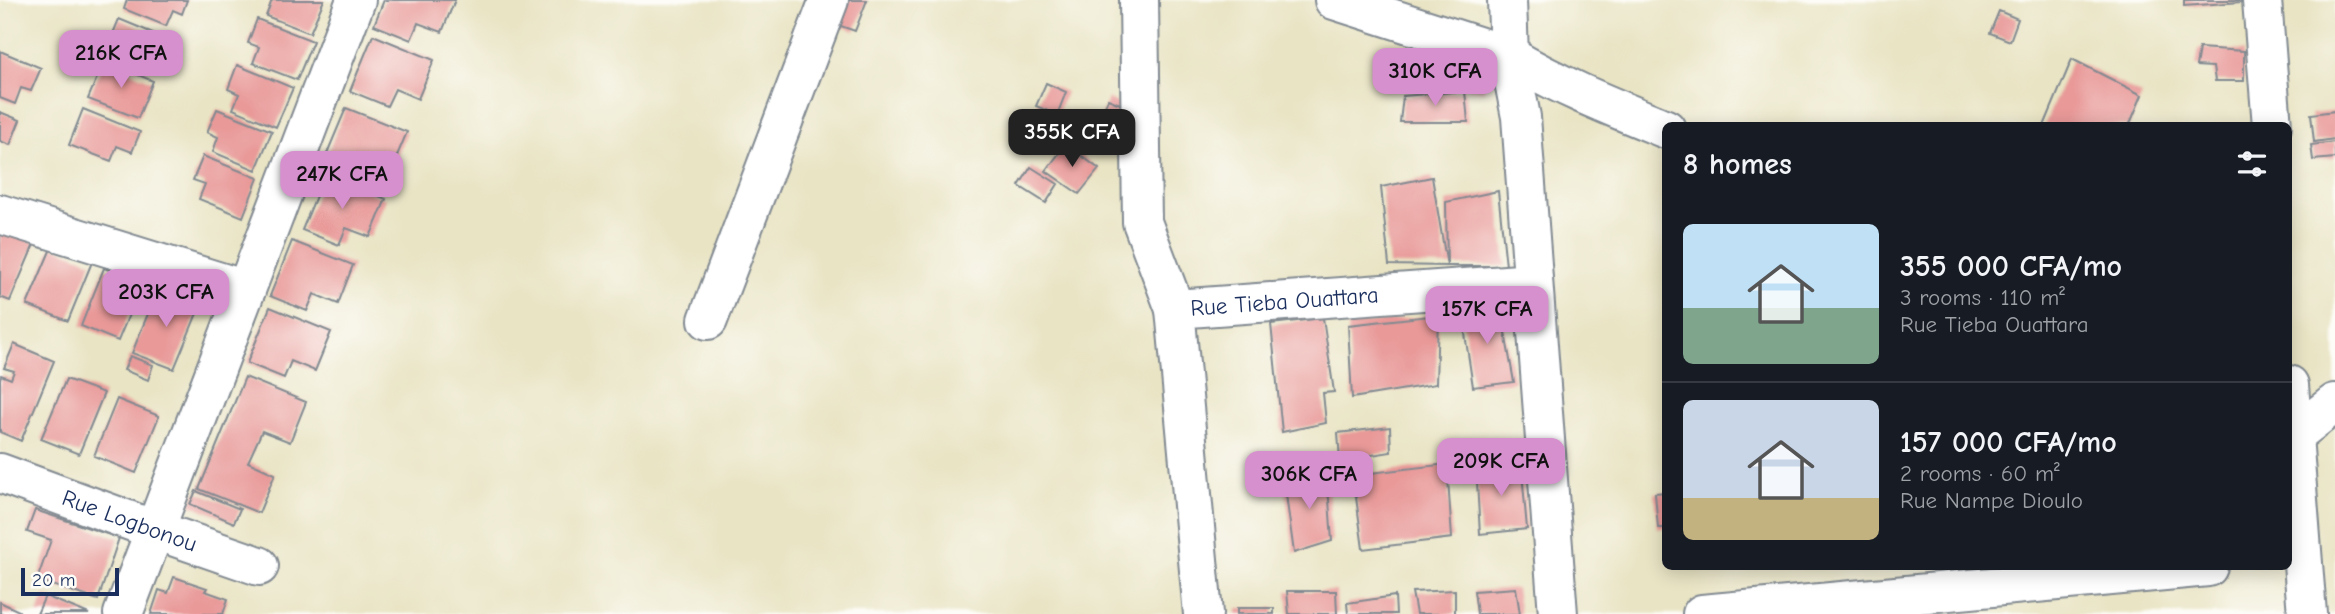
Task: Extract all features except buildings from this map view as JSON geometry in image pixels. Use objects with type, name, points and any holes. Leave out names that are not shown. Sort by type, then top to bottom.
[{"type":"street","points":[[123,614],[356,0]]},
{"type":"street","points":[[708,320],[829,0]]},
{"type":"street","points":[[1139,0],[1142,222],[1175,309]]},
{"type":"street","points":[[1334,0],[1509,56],[1582,95],[1662,126]]},
{"type":"street","points":[[1507,0],[1509,56],[1521,117],[1558,614]]},
{"type":"street","points":[[2262,0],[2272,122]]},
{"type":"street","points":[[0,214],[246,290]]},
{"type":"street","name":"Rue Tieba Ouattara","points":[[1203,614],[1175,309],[1533,283]]},
{"type":"street","points":[[2307,614],[2296,559],[2292,436],[2335,403]]},
{"type":"street","name":"Rue Logbonou","points":[[0,472],[259,566]]},
{"type":"street","points":[[1702,614],[1810,609],[1877,582],[2060,597],[2193,570]]}]
